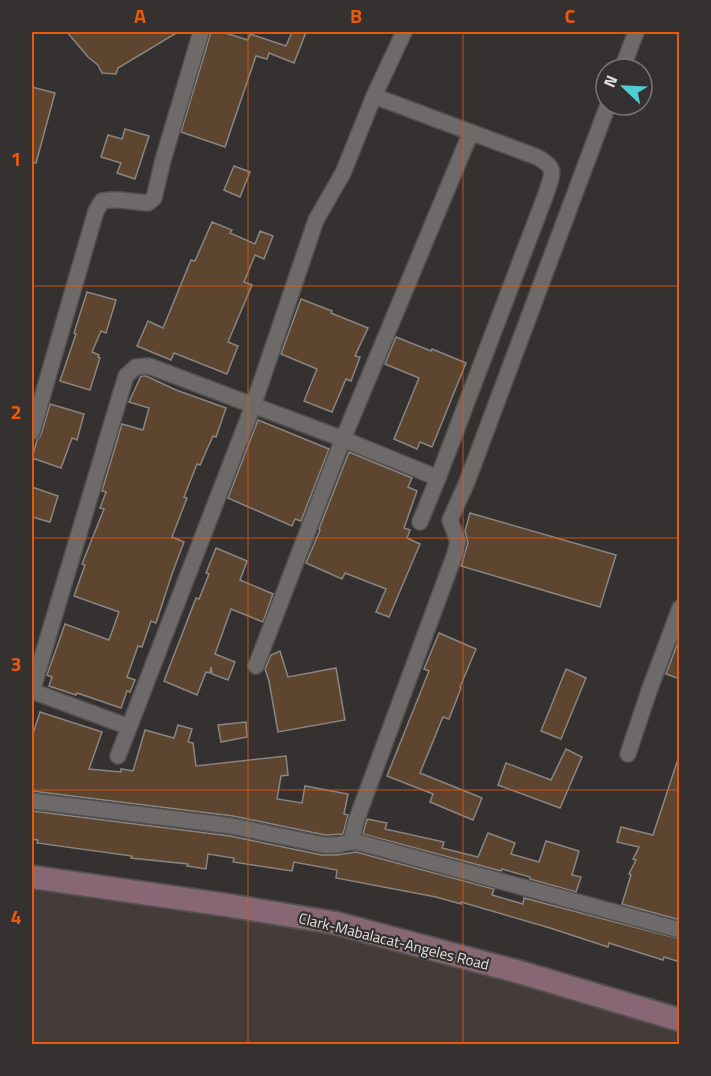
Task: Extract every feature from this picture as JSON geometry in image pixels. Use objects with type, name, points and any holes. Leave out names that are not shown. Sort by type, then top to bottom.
[{"type":"main road","name":"Clark-Mabalacat-Angeles Road","points":[[32,877],[334,923],[519,972],[680,1020]]},
{"type":"street","points":[[32,432],[96,211],[102,201],[148,203],[154,198],[201,32]]},
{"type":"street","points":[[118,756],[253,406],[316,220],[343,173],[374,96],[404,32]]},
{"type":"street","points":[[627,57],[636,32]]},
{"type":"street","points":[[374,96],[537,157],[548,162],[552,169],[551,178],[420,522]]},
{"type":"street","points":[[351,842],[356,821],[455,554],[458,541],[450,520],[604,117]]},
{"type":"street","points":[[256,666],[343,439],[471,132]]},
{"type":"street","points":[[129,727],[32,691],[126,376],[136,367],[149,366],[343,439],[438,478]]},
{"type":"street","points":[[628,754],[648,691],[680,608]]},
{"type":"street","points":[[32,801],[232,826],[324,844],[357,842],[680,930]]},
{"type":"shaded area","points":[[32,886],[317,931],[414,952],[680,1028],[679,1044],[32,1044]]},
{"type":"building","points":[[67,32],[178,32],[118,68],[116,74],[102,73],[98,65],[88,57]]},
{"type":"building","points":[[211,32],[222,32],[248,40],[250,34],[286,46],[292,32],[306,32],[294,63],[269,53],[267,59],[256,56],[225,147],[181,132]]},
{"type":"building","points":[[32,87],[55,93],[36,163],[32,162]]},
{"type":"building","points":[[125,129],[149,136],[135,179],[117,173],[121,163],[101,157],[108,135],[122,139]]},
{"type":"building","points":[[234,166],[250,172],[240,197],[224,190]]},
{"type":"building","points":[[212,222],[232,230],[230,233],[255,244],[260,231],[273,236],[264,259],[255,255],[244,282],[252,285],[228,342],[238,346],[227,374],[174,353],[171,360],[137,346],[148,321],[163,328],[191,260],[195,261]]},
{"type":"building","points":[[87,292],[116,300],[106,333],[101,331],[92,352],[100,358],[90,390],[60,381]]},
{"type":"building","points":[[301,299],[368,328],[355,356],[360,357],[351,381],[346,379],[332,412],[304,401],[317,369],[281,354]]},
{"type":"building","points":[[396,337],[466,363],[432,447],[420,442],[417,449],[394,439],[419,378],[385,364]]},
{"type":"building","points":[[141,376],[226,408],[216,437],[213,436],[200,465],[197,464],[184,497],[187,498],[172,537],[184,542],[156,623],[151,621],[142,647],[138,646],[127,677],[135,680],[130,692],[127,691],[121,708],[49,686],[52,677],[47,675],[65,624],[109,640],[119,612],[74,596],[85,565],[82,564],[104,509],[100,508],[106,492],[102,491],[122,424],[143,430],[149,408],[129,402]]},
{"type":"building","points":[[50,404],[84,414],[77,440],[72,438],[61,468],[32,458]]},
{"type":"building","points":[[258,420],[329,449],[301,521],[295,519],[292,526],[228,498]]},
{"type":"building","points":[[349,452],[412,478],[408,487],[417,491],[404,528],[410,530],[407,538],[420,544],[389,617],[376,612],[386,589],[345,573],[342,579],[306,563]]},
{"type":"building","points":[[32,487],[58,496],[50,522],[32,517]]},
{"type":"building","points":[[470,513],[616,555],[600,607],[461,566],[468,543],[465,531]]},
{"type":"building","points":[[216,548],[247,561],[240,580],[273,594],[263,622],[231,609],[215,654],[235,662],[228,680],[212,674],[211,667],[210,673],[206,672],[197,695],[164,681],[196,598],[199,599],[209,574],[206,573]]},
{"type":"building","points":[[439,633],[476,649],[449,719],[443,717],[420,773],[482,798],[473,820],[430,802],[433,794],[387,776],[429,671],[424,669]]},
{"type":"building","points":[[680,637],[680,679],[666,674]]},
{"type":"building","points":[[280,651],[288,677],[336,668],[345,720],[278,732],[265,669],[271,655]]},
{"type":"building","points":[[566,669],[586,678],[561,739],[541,731]]},
{"type":"building","points":[[40,712],[102,732],[89,769],[133,771],[145,730],[174,738],[178,725],[192,729],[188,742],[193,743],[196,766],[286,756],[288,775],[281,776],[277,799],[302,803],[305,786],[348,794],[344,814],[348,815],[343,834],[325,835],[233,816],[32,791],[32,737]]},
{"type":"building","points":[[246,722],[247,737],[221,742],[218,725]]},
{"type":"building","points":[[566,749],[582,757],[560,808],[498,785],[506,763],[551,780]]},
{"type":"building","points":[[677,762],[680,763],[680,920],[622,904],[631,875],[629,874],[636,860],[633,859],[639,847],[617,842],[621,827],[653,835]]},
{"type":"building","points":[[32,811],[230,836],[322,855],[356,852],[494,889],[492,895],[523,904],[524,898],[680,939],[680,952],[677,961],[664,957],[663,960],[609,943],[608,947],[461,902],[461,904],[336,878],[337,870],[294,862],[292,871],[233,862],[234,858],[208,854],[206,869],[187,866],[188,864],[131,858],[132,856],[37,843],[38,840],[32,839]]},
{"type":"building","points":[[367,819],[387,823],[385,829],[444,842],[442,848],[478,857],[488,833],[515,843],[511,854],[539,862],[546,841],[579,851],[572,875],[581,877],[576,892],[502,869],[501,871],[363,834]]}]
